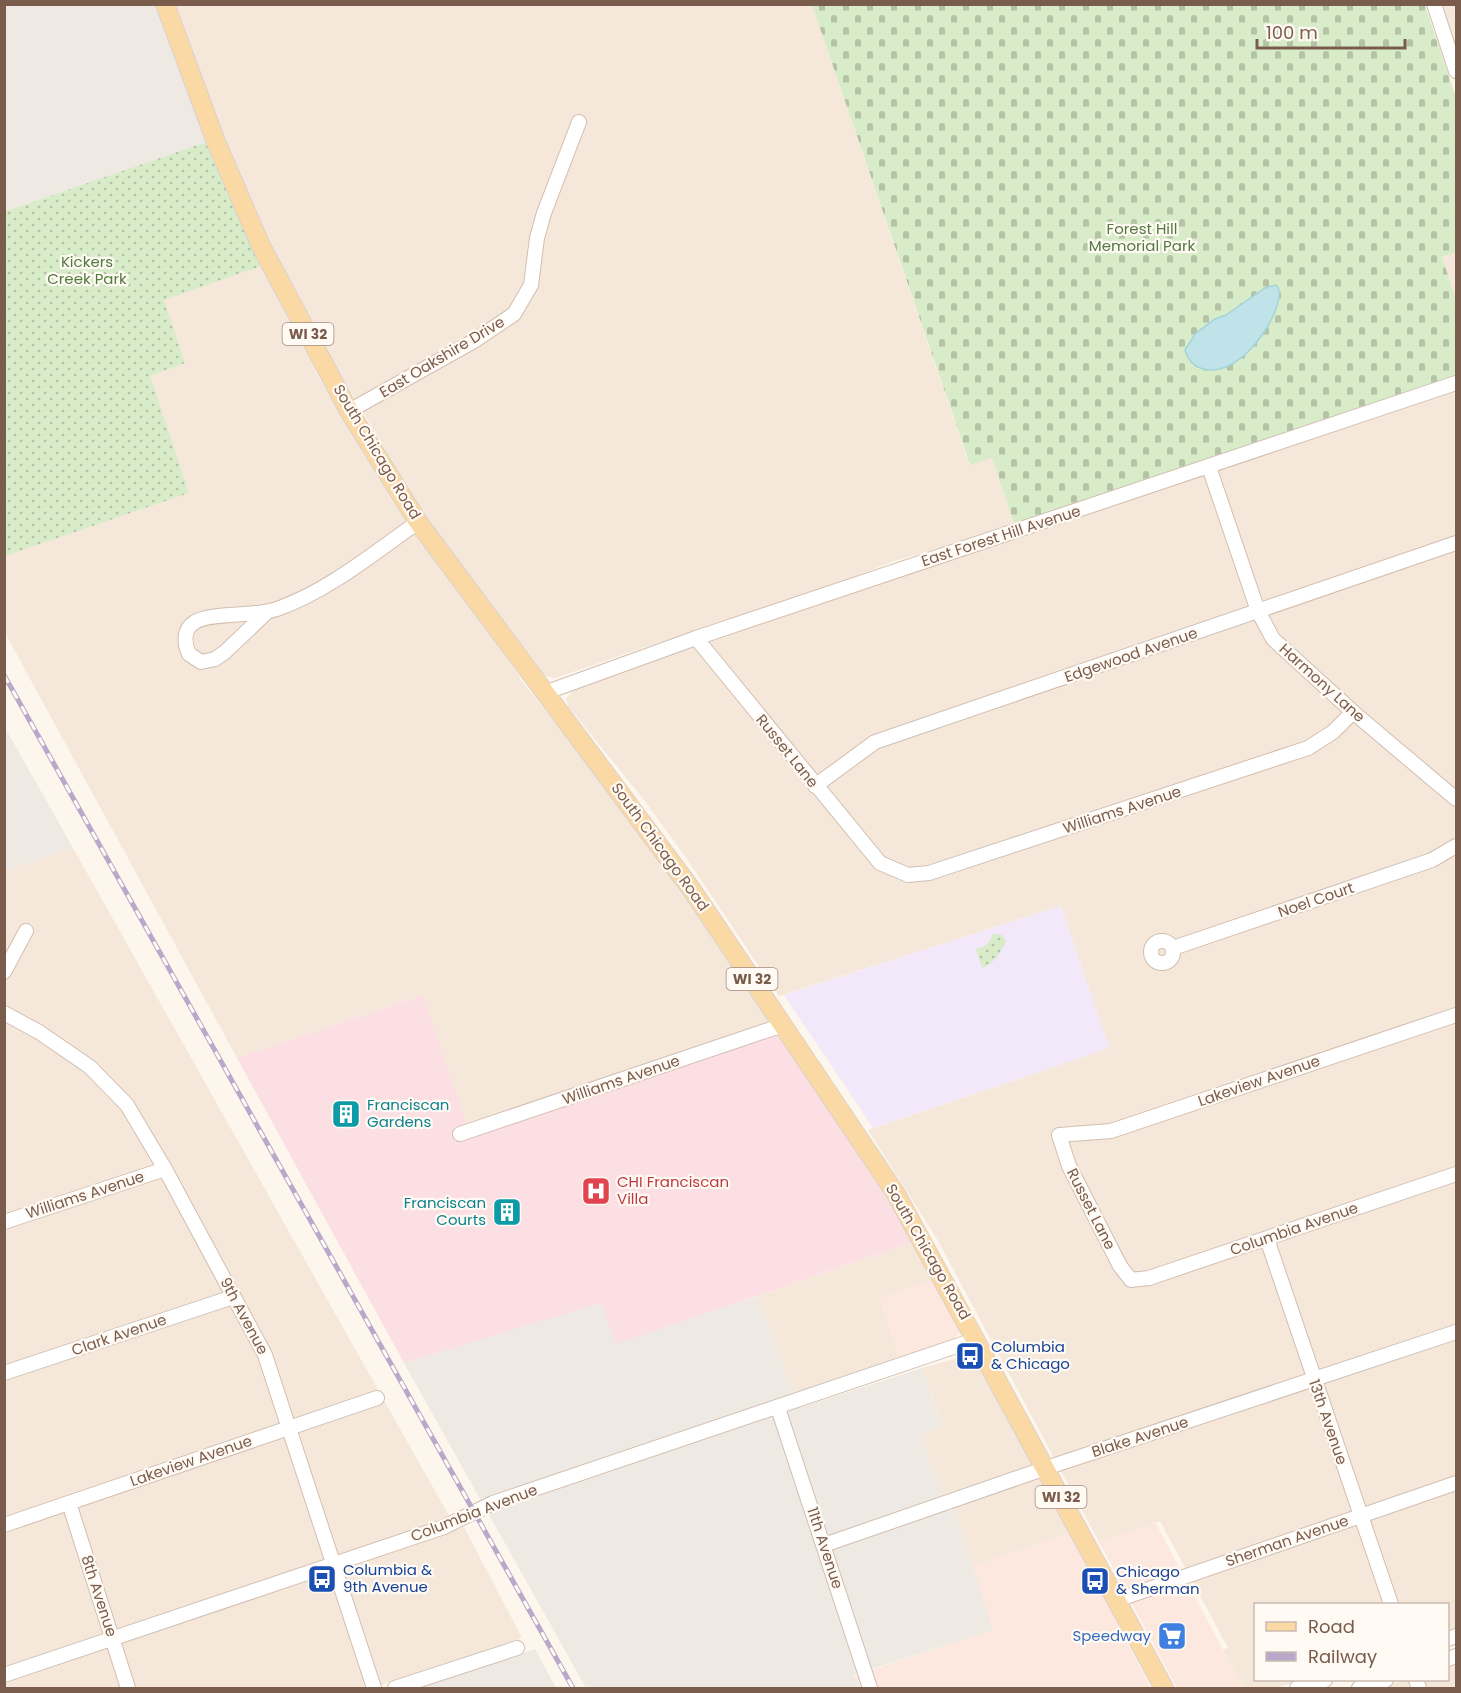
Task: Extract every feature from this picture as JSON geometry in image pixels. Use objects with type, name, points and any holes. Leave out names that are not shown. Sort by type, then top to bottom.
[{"type":"main road","name":"South Chicago Road","points":[[165,4],[216,142],[261,246],[350,411],[418,522],[547,692],[692,890],[897,1194],[1164,1689]]},
{"type":"street","points":[[1434,4],[1450,32],[1456,71]]},
{"type":"street","name":"East Oakshire Drive","points":[[350,411],[474,341],[514,314],[531,285],[537,238],[544,213],[579,122]]},
{"type":"street","name":"East Forest Hill Avenue","points":[[547,692],[696,638],[1456,383]]},
{"type":"street","name":"Harmony Lane","points":[[1209,467],[1258,611],[1273,639],[1353,712],[1456,799]]},
{"type":"street","points":[[267,612],[215,659],[201,662],[189,654],[185,638],[187,630],[197,620],[267,612],[318,589],[418,522]]},
{"type":"street","name":"Edgewood Avenue","points":[[815,786],[875,742],[1456,543]]},
{"type":"street","name":"Russet Lane","points":[[696,638],[880,863]]},
{"type":"street","name":"Williams Avenue","points":[[880,863],[908,875],[929,873],[1308,748],[1333,732],[1353,712]]},
{"type":"street","name":"Noel Court","points":[[1173,948],[1432,860],[1456,846]]},
{"type":"street","points":[[4,972],[26,931]]},
{"type":"street","name":"9th Avenue","points":[[4,1013],[39,1032],[90,1067],[127,1105],[165,1169],[266,1355],[374,1689]]},
{"type":"street","name":"Lakeview Avenue","points":[[1059,1135],[1111,1131],[1456,1015]]},
{"type":"street","name":"Williams Avenue","points":[[460,1134],[783,1025]]},
{"type":"street","name":"Russet Lane","points":[[1059,1135],[1069,1166],[1120,1266],[1131,1280]]},
{"type":"street","name":"Williams Avenue","points":[[4,1222],[165,1169]]},
{"type":"street","name":"Columbia Avenue","points":[[1131,1280],[1149,1278],[1456,1174]]},
{"type":"street","name":"13th Avenue","points":[[1267,1239],[1390,1603]]},
{"type":"street","name":"Clark Avenue","points":[[4,1373],[233,1297]]},
{"type":"street","name":"Blake Avenue","points":[[824,1545],[1046,1468],[1456,1332]]},
{"type":"street","name":"Columbia Avenue","points":[[4,1675],[444,1527],[493,1503],[977,1339]]},
{"type":"street","name":"Lakeview Avenue","points":[[4,1525],[377,1398]]},
{"type":"street","name":"11th Avenue","points":[[778,1408],[870,1689]]},
{"type":"street","name":"Sherman Avenue","points":[[1117,1600],[1456,1483]]},
{"type":"street","name":"8th Avenue","points":[[69,1503],[128,1689]]},
{"type":"street","points":[[395,1689],[516,1648]]},
{"type":"street","points":[[1297,1689],[1322,1681]]},
{"type":"street","points":[[1359,1689],[1383,1681]]},
{"type":"shaded area","points":[[4,5],[155,5],[206,142],[5,212]]},
{"type":"shaded area","points":[[174,5],[812,5],[969,464],[992,457],[1015,526],[894,561],[800,598],[555,678],[545,676],[506,631],[407,492],[380,440],[344,381],[324,355],[239,175]]},
{"type":"shaded area","points":[[1438,5],[1456,5],[1456,59]]},
{"type":"shaded area","points":[[1456,252],[1456,299],[1442,257]]},
{"type":"shaded area","points":[[262,266],[320,380],[403,517],[505,654],[522,681],[640,830],[771,1022],[467,1125],[423,995],[237,1058],[5,633],[4,556],[189,493],[149,375],[185,363],[163,300]]},
{"type":"shaded area","points":[[1456,389],[1456,1628],[1449,1631],[1449,1603],[1254,1603],[1254,1681],[1300,1681],[1276,1688],[1243,1688],[1223,1650],[1228,1648],[1160,1521],[1099,1542],[937,1239],[868,1130],[1109,1048],[1061,906],[779,996],[687,859],[644,800],[568,706],[566,698],[577,687]]},
{"type":"shaded area","points":[[4,726],[73,848],[5,871],[4,871]]},
{"type":"shaded area","points":[[73,848],[457,1530],[464,1527],[522,1638],[372,1688],[5,1688],[4,871]]},
{"type":"shaded area","points":[[1061,906],[1109,1048],[873,1128],[784,995]]},
{"type":"shaded area","name":"CHI Franciscan Villa","points":[[423,995],[467,1125],[771,1022],[915,1242],[616,1344],[601,1303],[404,1363],[237,1058]]},
{"type":"shaded area","points":[[915,1242],[935,1279],[900,1360],[794,1395],[758,1296]]},
{"type":"shaded area","points":[[935,1279],[960,1328],[959,1333],[951,1342],[900,1360],[879,1298]]},
{"type":"shaded area","points":[[758,1296],[799,1408],[922,1368],[943,1426],[921,1436],[949,1511],[955,1509],[993,1630],[853,1675],[860,1688],[586,1688],[404,1363],[602,1302],[616,1343]]},
{"type":"shaded area","points":[[972,1354],[1070,1533],[972,1567],[949,1495],[943,1497],[920,1436],[943,1425],[922,1368]]},
{"type":"shaded area","points":[[1155,1522],[1243,1688],[1177,1688],[1099,1542]]},
{"type":"shaded area","points":[[1070,1533],[1151,1688],[860,1688],[853,1676],[992,1630],[972,1567]]},
{"type":"shaded area","points":[[535,1649],[556,1688],[419,1688]]},
{"type":"shaded area","points":[[1456,1662],[1456,1688],[1379,1688],[1402,1681],[1449,1681],[1449,1665]]},
{"type":"green space","name":"Forest Hill Memorial Park","points":[[812,5],[1425,5],[1456,97],[1456,252],[1442,257],[1456,299],[1456,378],[1015,526],[992,458],[970,465]]},
{"type":"green space","name":"Kickers Creek Park","points":[[206,142],[262,266],[164,300],[185,363],[150,376],[189,493],[5,556],[4,212]]},
{"type":"green space","points":[[993,934],[1002,935],[1006,941],[994,961],[982,968],[976,949],[987,945]]},
{"type":"water","points":[[1276,285],[1279,293],[1271,320],[1249,351],[1235,362],[1220,369],[1204,369],[1192,362],[1185,350],[1195,334],[1265,288]]},
{"type":"railway","points":[[4,675],[573,1688]]},
{"type":"place","name":"Franciscan Gardens","points":[[346,1114]]},
{"type":"place","name":"CHI Franciscan Villa","points":[[596,1191]]},
{"type":"place","name":"Franciscan Courts","points":[[507,1212]]},
{"type":"place","name":"Columbia & Chicago","points":[[970,1356]]},
{"type":"place","name":"Columbia & 9th Avenue","points":[[322,1579]]},
{"type":"place","name":"Chicago & Sherman","points":[[1095,1581]]},
{"type":"place","name":"Speedway","points":[[1172,1636]]}]
